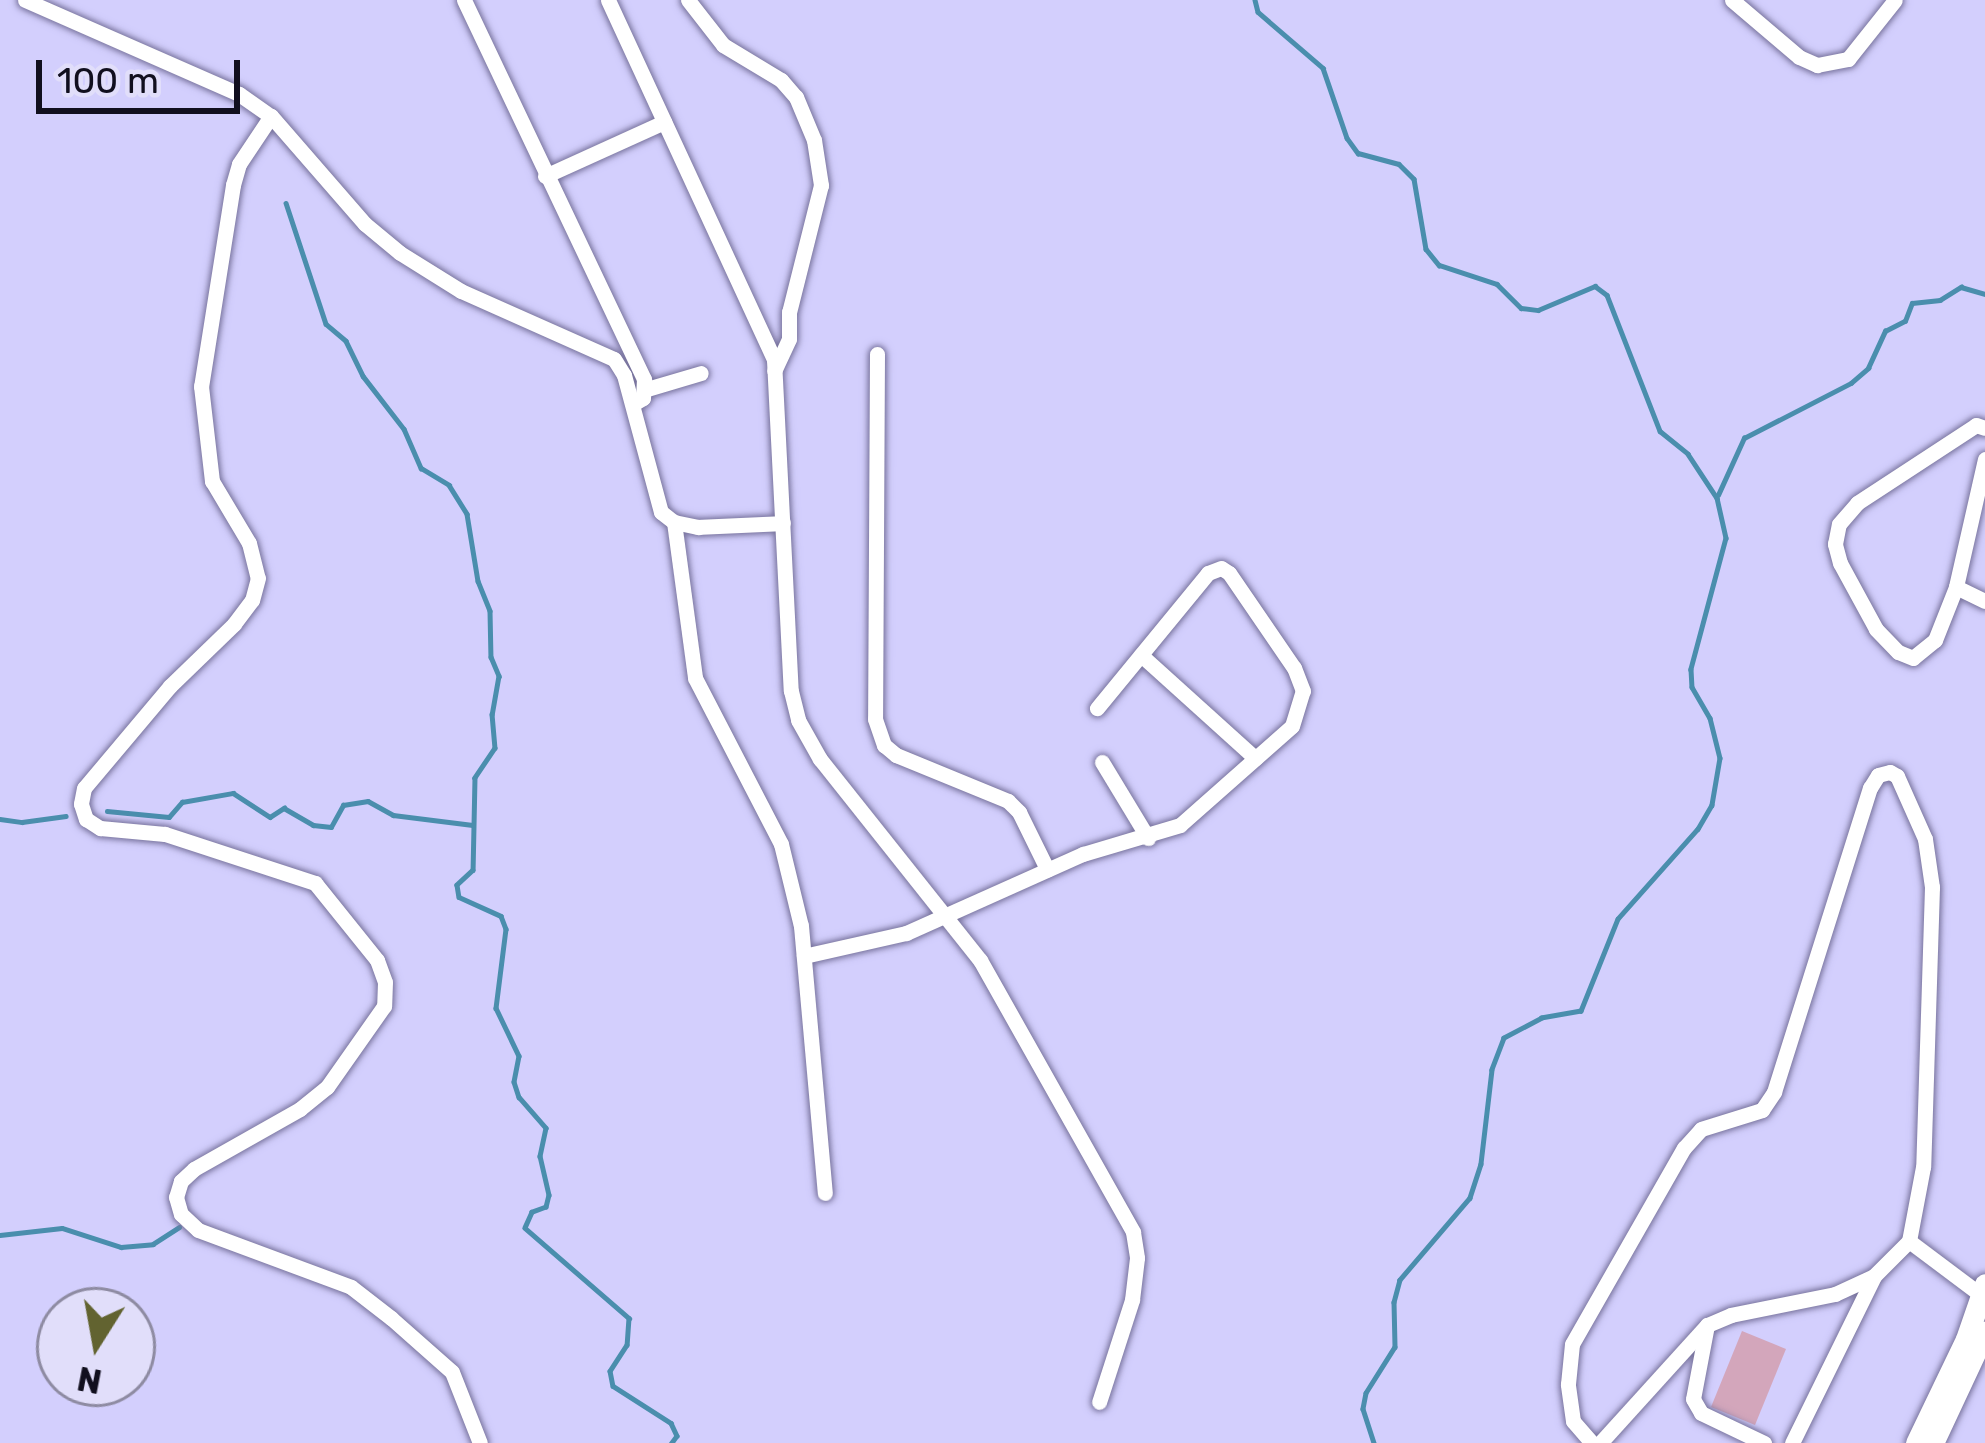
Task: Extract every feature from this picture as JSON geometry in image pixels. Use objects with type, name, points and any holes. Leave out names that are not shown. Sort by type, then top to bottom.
[{"type":"main road","points":[[1916,1443],[1984,1293]]},
{"type":"main road","points":[[1933,1443],[1985,1332]]},
{"type":"street","points":[[25,0],[239,94],[271,116],[364,224],[400,253],[460,291],[614,359],[633,404],[661,512],[674,522],[698,527],[783,523]]},
{"type":"street","points":[[464,0],[545,176],[610,298],[646,389]]},
{"type":"street","points":[[608,0],[766,336],[774,371],[791,691],[798,720],[820,759],[980,960],[1133,1232],[1137,1258],[1132,1300],[1099,1402]]},
{"type":"street","points":[[688,0],[723,45],[781,80],[796,98],[814,140],[820,185],[789,312],[789,340],[774,371]]},
{"type":"street","points":[[1732,0],[1799,57],[1817,65],[1848,59],[1895,0]]},
{"type":"street","points":[[271,116],[238,164],[201,386],[212,481],[249,543],[258,578],[252,600],[235,624],[170,686],[84,788],[81,804],[86,819],[100,828],[165,834],[316,883],[377,960],[384,1006],[327,1087],[300,1109],[194,1169],[181,1181],[176,1197],[181,1214],[198,1230],[350,1287],[391,1318],[452,1372],[480,1443]]},
{"type":"street","points":[[545,176],[664,122]]},
{"type":"street","points":[[877,354],[875,719],[884,746],[896,755],[1008,800],[1047,869]]},
{"type":"street","points":[[633,404],[646,389],[700,373]]},
{"type":"street","points":[[1985,428],[1976,425],[1857,503],[1839,524],[1835,544],[1840,563],[1876,629],[1898,652],[1913,658],[1935,640],[1956,587],[1985,459]]},
{"type":"street","points":[[674,522],[695,678],[782,844],[804,956],[825,1193]]},
{"type":"street","points":[[804,956],[906,933],[1047,869],[1180,825],[1292,726],[1303,691],[1294,668],[1221,568],[1208,573],[1097,708]]},
{"type":"street","points":[[1956,587],[1985,601]]},
{"type":"street","points":[[1141,655],[1255,758]]},
{"type":"street","points":[[1102,762],[1148,838]]},
{"type":"street","points":[[1792,1443],[1874,1276],[1909,1240],[1923,1166],[1932,887],[1925,838],[1897,776],[1889,772],[1878,776],[1870,788],[1774,1092],[1762,1110],[1701,1129],[1684,1148],[1572,1344],[1568,1384],[1573,1421],[1596,1443],[1707,1325],[1731,1315],[1834,1294],[1874,1276]]},
{"type":"street","points":[[1909,1240],[1984,1293]]},
{"type":"street","points":[[1707,1325],[1693,1399],[1701,1413],[1764,1443]]},
{"type":"shaded area","points":[[1742,1331],[1786,1349],[1755,1425],[1711,1407]]},
{"type":"waterway","points":[[1255,0],[1258,12],[1323,68],[1347,138],[1358,153],[1399,164],[1414,179],[1426,249],[1439,265],[1497,284],[1521,308],[1538,310],[1595,286],[1607,295],[1660,431],[1688,454],[1717,498],[1726,538],[1691,669],[1692,687],[1710,718],[1720,758],[1712,805],[1698,829],[1618,919],[1581,1011],[1542,1018],[1504,1038],[1492,1070],[1481,1164],[1470,1198],[1400,1280],[1394,1302],[1395,1347],[1366,1393],[1363,1409],[1374,1443]]},
{"type":"waterway","points":[[286,203],[326,324],[346,341],[363,376],[404,429],[421,468],[449,485],[467,514],[478,581],[490,611],[491,657],[499,676],[492,714],[495,748],[475,778],[473,870],[457,885],[459,897],[501,916],[506,929],[496,1008],[519,1056],[514,1082],[519,1097],[546,1128],[540,1156],[549,1195],[546,1207],[532,1212],[525,1228],[629,1318],[627,1345],[610,1371],[613,1386],[671,1423],[677,1436],[672,1443]]},
{"type":"waterway","points":[[1718,495],[1744,438],[1851,383],[1868,368],[1885,331],[1905,321],[1912,303],[1940,300],[1961,287],[1985,294]]},
{"type":"waterway","points":[[107,811],[169,817],[182,802],[233,793],[270,817],[284,808],[313,825],[331,827],[343,805],[368,801],[393,815],[472,825]]},
{"type":"waterway","points":[[0,819],[22,822],[66,816]]},
{"type":"waterway","points":[[0,1235],[62,1228],[121,1247],[153,1244],[179,1227]]}]
